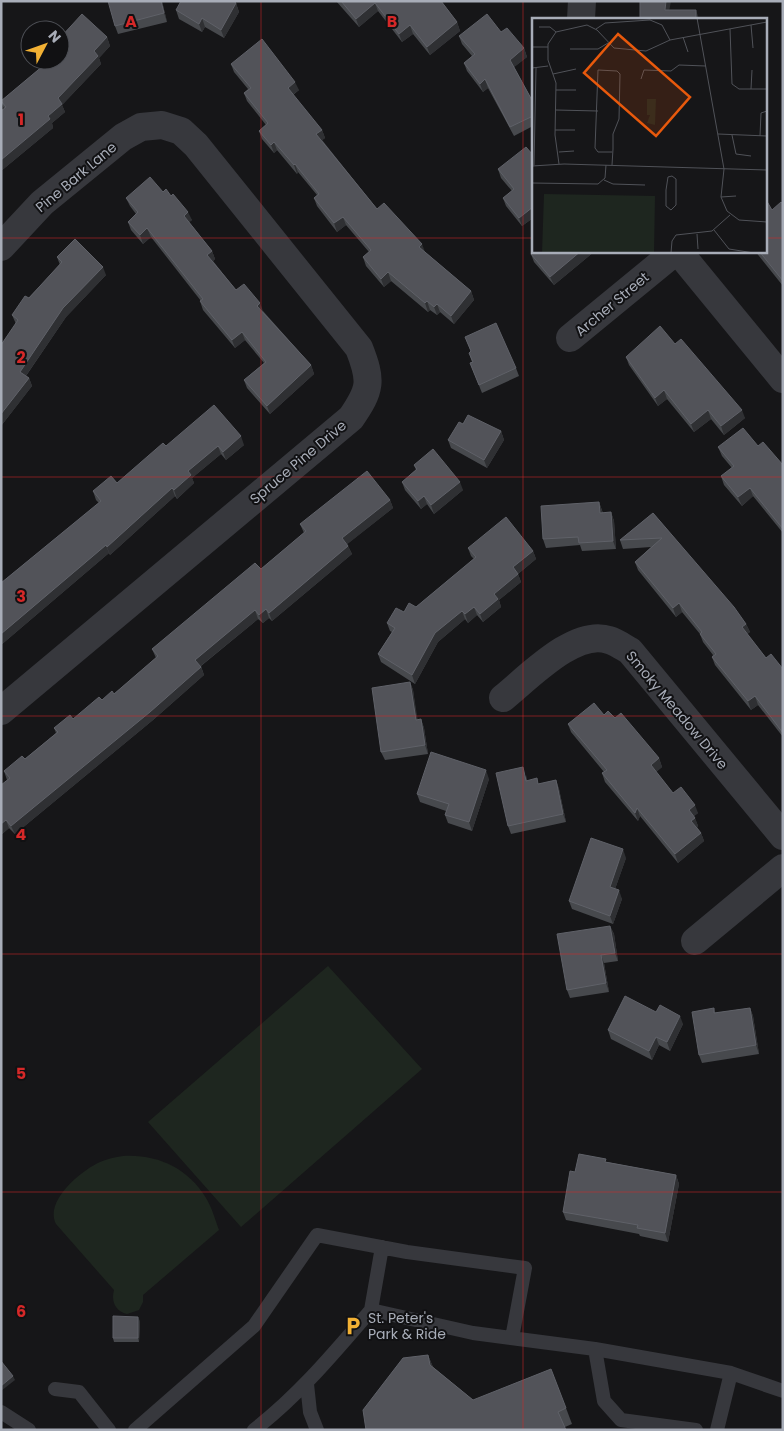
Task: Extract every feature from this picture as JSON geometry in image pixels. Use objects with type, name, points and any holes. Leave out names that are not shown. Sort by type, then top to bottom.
[{"type":"street","points":[[581,18],[582,1]]},
{"type":"street","name":"Pine Bark Lane","points":[[1,247],[42,203],[123,137],[141,127],[162,125]]},
{"type":"street","name":"Spruce Pine Drive","points":[[1,711],[350,418],[366,398],[369,372],[359,348],[196,145],[181,131],[162,125]]},
{"type":"street","name":"Archer Street","points":[[570,338],[676,252]]},
{"type":"street","points":[[678,252],[783,379]]},
{"type":"street","name":"Smoky Meadow Drive","points":[[503,698],[561,651],[584,640],[608,639],[630,651],[783,836]]},
{"type":"street","points":[[695,941],[783,868]]},
{"type":"lane","points":[[135,1430],[254,1326],[317,1235],[382,1247],[525,1268],[512,1338]]},
{"type":"lane","points":[[254,1430],[285,1406],[307,1384],[371,1310],[382,1247]]},
{"type":"lane","points":[[371,1310],[473,1333],[595,1349],[731,1373],[783,1391]]},
{"type":"lane","points":[[595,1349],[604,1402],[621,1420],[696,1430]]},
{"type":"lane","points":[[717,1430],[731,1373]]},
{"type":"lane","points":[[307,1384],[310,1412],[317,1430]]},
{"type":"lane","points":[[55,1389],[79,1392],[109,1430]]},
{"type":"lane","points":[[1,1412],[29,1430]]},
{"type":"shaded area","points":[[328,966],[422,1069],[241,1227],[148,1122]]},
{"type":"shaded area","points":[[123,1156],[159,1160],[181,1171],[190,1178],[206,1198],[219,1230],[143,1295],[143,1302],[139,1310],[127,1314],[119,1311],[113,1298],[114,1290],[56,1224],[54,1215],[55,1206],[60,1196],[75,1179],[100,1162]]},
{"type":"building","points":[[108,1],[161,1],[164,13],[115,26]]},
{"type":"building","points":[[181,1],[233,1],[236,3],[221,30],[202,18],[199,24],[176,10]]},
{"type":"building","points":[[341,1],[441,1],[457,22],[427,47],[410,25],[399,34],[375,3],[356,19]]},
{"type":"building","points":[[640,1],[666,1],[665,10],[696,10],[696,18],[640,18]]},
{"type":"building","points":[[82,14],[107,37],[94,51],[98,56],[58,98],[62,104],[48,116],[50,119],[1,160],[1,111],[6,107],[1,101],[38,70],[70,70],[70,27]]},
{"type":"building","points":[[487,14],[501,32],[507,28],[524,48],[510,60],[532,100],[532,116],[510,127],[485,79],[480,84],[464,63],[475,54],[459,36]]},
{"type":"building","points":[[262,39],[295,82],[288,88],[322,130],[316,134],[377,209],[384,203],[422,244],[419,247],[471,291],[451,316],[437,304],[434,307],[427,301],[425,303],[388,272],[381,279],[363,257],[371,250],[343,217],[334,223],[314,198],[319,194],[295,164],[274,142],[271,145],[259,131],[268,123],[244,93],[251,88],[231,64]]},
{"type":"building","points":[[526,147],[532,154],[532,208],[519,218],[503,198],[514,189],[498,169]]},
{"type":"building","points":[[150,177],[163,192],[166,189],[171,196],[173,194],[188,212],[184,216],[212,251],[207,255],[236,290],[244,284],[260,303],[257,306],[311,365],[267,406],[244,380],[266,362],[242,332],[232,340],[200,301],[203,299],[147,228],[140,235],[128,222],[138,212],[126,198]]},
{"type":"building","points":[[766,200],[772,210],[781,202],[783,204],[783,281],[760,252],[766,252]]},
{"type":"building","points":[[75,239],[103,267],[63,308],[20,372],[29,378],[1,414],[1,345],[18,320],[12,315],[25,296],[29,298],[62,262],[57,257]]},
{"type":"building","points":[[533,252],[580,252],[550,277],[531,254]]},
{"type":"building","points":[[496,323],[516,368],[479,385],[470,363],[473,362],[469,353],[471,351],[465,337]]},
{"type":"building","points":[[660,326],[675,344],[681,339],[742,410],[721,426],[708,410],[691,424],[664,390],[655,398],[626,357]]},
{"type":"building","points":[[214,405],[241,436],[223,452],[218,446],[188,471],[191,475],[174,490],[172,488],[107,547],[106,545],[1,634],[1,583],[101,501],[93,491],[111,476],[117,483],[163,443],[166,446]]},
{"type":"building","points":[[468,415],[501,431],[484,460],[448,440],[459,422],[463,424]]},
{"type":"building","points":[[743,428],[758,446],[763,442],[783,465],[783,529],[750,488],[738,497],[721,476],[734,466],[718,447]]},
{"type":"building","points":[[433,449],[460,482],[431,505],[424,496],[418,501],[402,482],[417,469],[414,465]]},
{"type":"building","points":[[367,471],[390,500],[342,538],[348,546],[269,613],[266,609],[259,615],[255,610],[195,660],[201,667],[150,712],[11,826],[6,820],[1,824],[1,785],[10,778],[4,771],[22,756],[25,759],[58,732],[54,728],[70,715],[73,719],[99,697],[102,700],[112,691],[114,694],[158,656],[152,649],[255,563],[261,569],[306,531],[300,524]]},
{"type":"building","points":[[599,502],[600,513],[611,512],[613,541],[579,543],[578,537],[543,539],[541,506]]},
{"type":"building","points":[[653,513],[734,607],[746,624],[742,627],[766,658],[771,654],[783,669],[783,733],[755,696],[748,701],[712,657],[716,654],[700,634],[702,632],[679,603],[673,608],[635,562],[662,538],[620,540]]},
{"type":"building","points":[[506,517],[533,551],[513,567],[518,574],[494,594],[498,599],[480,614],[474,607],[465,614],[462,611],[435,633],[412,675],[378,654],[395,628],[387,623],[396,608],[404,612],[409,603],[416,607],[476,557],[468,548]]},
{"type":"building","points":[[410,682],[416,720],[421,719],[425,745],[381,752],[372,688]]},
{"type":"building","points":[[594,703],[604,715],[608,711],[615,718],[621,713],[659,758],[651,765],[673,793],[681,787],[695,805],[689,810],[695,818],[691,821],[701,833],[675,854],[637,808],[635,813],[602,773],[607,770],[568,724]]},
{"type":"building","points":[[431,752],[486,770],[469,822],[445,815],[449,804],[417,794]]},
{"type":"building","points":[[523,767],[526,781],[537,778],[538,784],[556,780],[563,814],[508,826],[496,773]]},
{"type":"building","points":[[591,838],[623,849],[610,887],[619,890],[610,916],[569,901]]},
{"type":"building","points":[[610,926],[615,953],[601,955],[606,983],[567,990],[557,934]]},
{"type":"building","points":[[625,996],[656,1012],[660,1005],[680,1016],[667,1042],[656,1037],[649,1051],[608,1030]]},
{"type":"building","points":[[714,1008],[714,1013],[750,1008],[756,1045],[699,1055],[692,1012]]},
{"type":"building","points":[[579,1154],[606,1159],[605,1162],[676,1175],[665,1233],[637,1228],[638,1225],[563,1212],[570,1171],[575,1172]]},
{"type":"building","points":[[113,1316],[138,1317],[138,1338],[113,1338]]},
{"type":"building","points":[[428,1355],[430,1365],[473,1400],[551,1369],[566,1408],[558,1412],[566,1430],[366,1430],[363,1410],[403,1358]]},
{"type":"building","points":[[1,1361],[13,1376],[1,1386]]},
{"type":"place","name":"St. Peter's Park & Ride","points":[[353,1326]]}]
